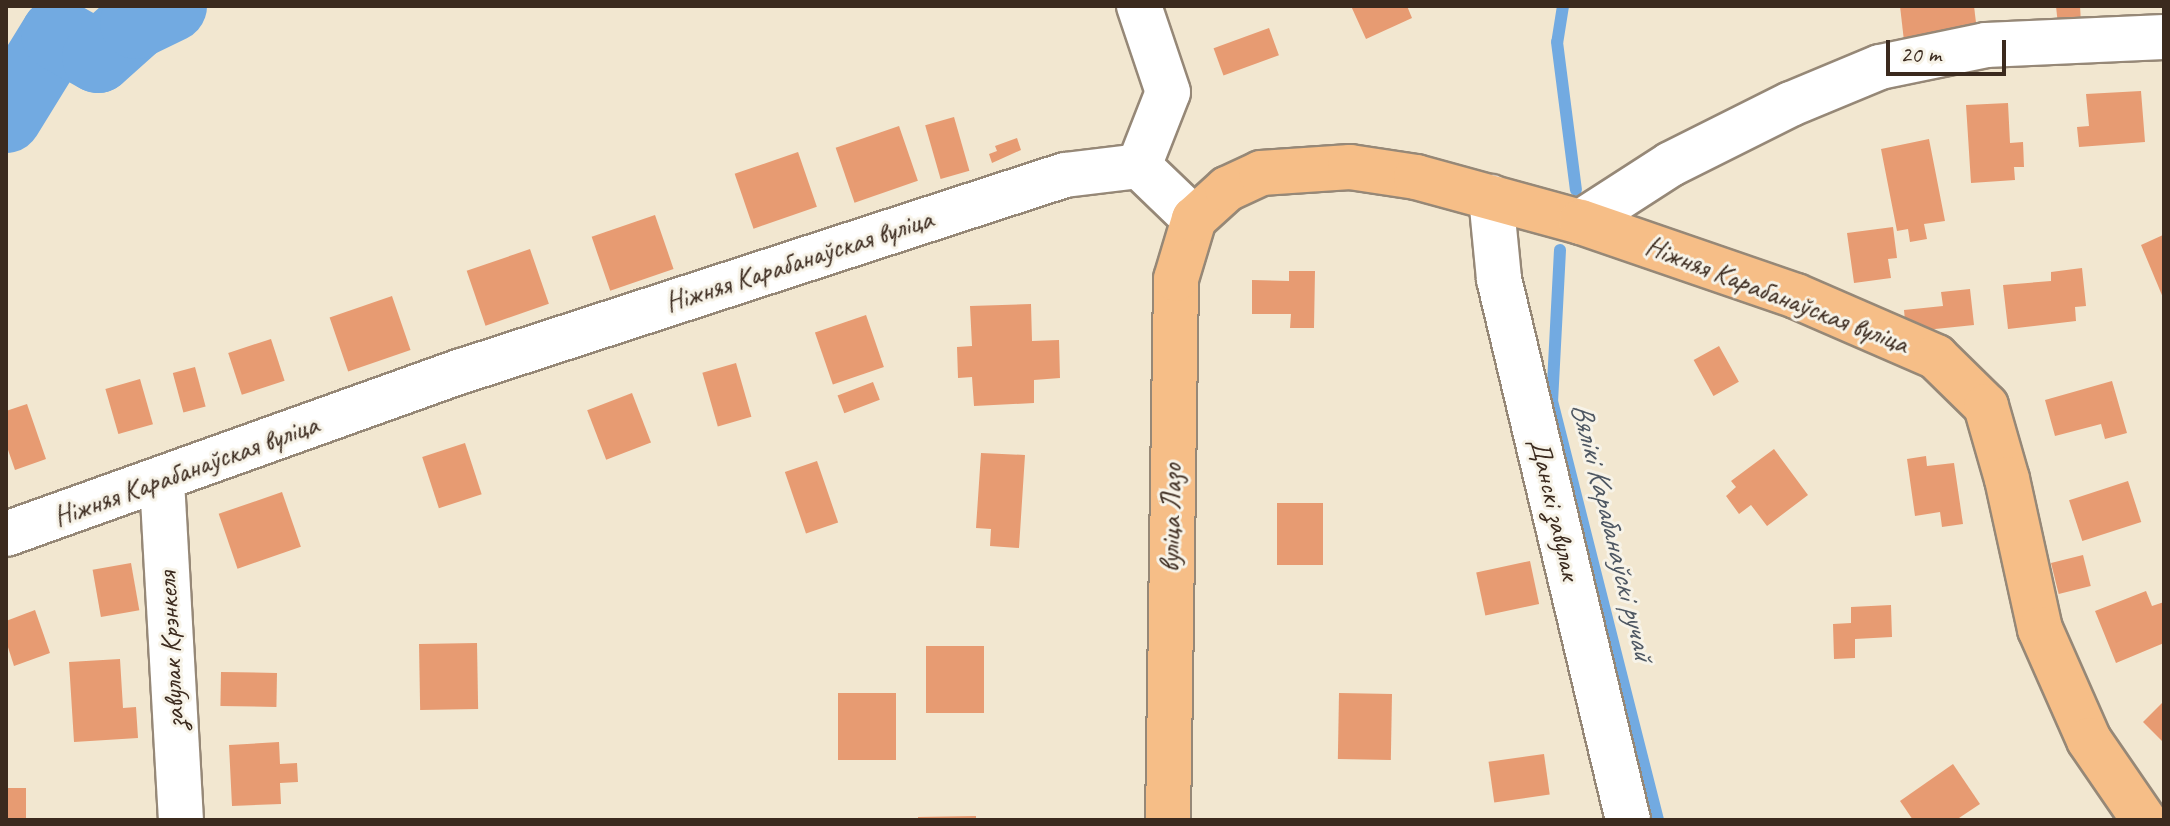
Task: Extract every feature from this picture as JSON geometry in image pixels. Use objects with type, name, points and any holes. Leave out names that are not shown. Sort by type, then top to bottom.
[{"type":"main road","name":"Ніжняя Карабанаўская вуліца","points":[[1194,219],[1227,189],[1261,173],[1350,167],[1416,177],[1581,222],[1796,296],[1936,357],[1986,406],[2007,479],[2040,629],[2089,740],[2144,820]]},
{"type":"main road","name":"вуліца Лазо","points":[[1168,820],[1176,279],[1194,219]]},
{"type":"street","points":[[1139,6],[1168,92],[1139,166],[1194,219]]},
{"type":"street","points":[[1581,222],[1671,164],[1791,104],[1880,67],[1986,45],[2164,37]]},
{"type":"street","name":"Ніжняя Карабанаўская вуліца","points":[[6,534],[162,481],[462,371],[1050,180],[1139,166]]},
{"type":"street","name":"Данскі завулак","points":[[1491,197],[1499,279],[1628,820]]},
{"type":"street","name":"завулак Крэнкеля","points":[[162,481],[181,820]]},
{"type":"building","points":[[1351,6],[1407,6],[1412,18],[1366,39]]},
{"type":"building","points":[[1900,6],[1974,6],[1977,31],[1904,41]]},
{"type":"building","points":[[2056,6],[2080,6],[2081,23],[2058,25]]},
{"type":"building","points":[[1269,28],[1279,55],[1223,75],[1214,48]]},
{"type":"building","points":[[2141,91],[2145,142],[2079,147],[2077,127],[2089,126],[2086,94]]},
{"type":"building","points":[[2008,103],[2010,143],[2023,142],[2024,167],[2014,167],[2015,180],[1971,183],[1966,105]]},
{"type":"building","points":[[954,117],[969,171],[941,179],[925,125]]},
{"type":"building","points":[[899,126],[918,181],[855,203],[836,148]]},
{"type":"building","points":[[1017,138],[1021,150],[992,163],[989,154],[997,151],[995,146]]},
{"type":"building","points":[[1929,139],[1945,221],[1924,224],[1927,239],[1910,242],[1908,229],[1897,231],[1881,149]]},
{"type":"building","points":[[798,152],[817,207],[754,229],[735,174]]},
{"type":"building","points":[[655,215],[674,269],[610,291],[592,237]]},
{"type":"building","points":[[1893,227],[1897,258],[1888,259],[1891,278],[1854,283],[1847,233]]},
{"type":"building","points":[[2163,235],[2164,238],[2164,300],[2141,245]]},
{"type":"building","points":[[530,249],[549,304],[486,326],[467,271]]},
{"type":"building","points":[[2082,268],[2086,306],[2075,307],[2076,321],[2008,329],[2003,285],[2051,281],[2051,272]]},
{"type":"building","points":[[1289,271],[1315,271],[1314,328],[1290,328],[1291,314],[1252,314],[1252,280],[1289,281]]},
{"type":"building","points":[[1970,289],[1974,325],[1906,332],[1904,310],[1943,306],[1941,292]]},
{"type":"building","points":[[392,296],[411,350],[348,371],[330,317]]},
{"type":"building","points":[[1031,304],[1032,341],[1059,340],[1060,378],[1034,380],[1034,403],[974,406],[972,377],[958,378],[957,347],[972,346],[970,306]]},
{"type":"building","points":[[866,315],[884,367],[833,385],[815,333]]},
{"type":"building","points":[[271,339],[285,381],[242,395],[228,353]]},
{"type":"building","points":[[1719,346],[1739,382],[1714,396],[1694,360]]},
{"type":"building","points":[[736,363],[751,417],[718,426],[702,373]]},
{"type":"building","points":[[195,367],[206,407],[183,413],[173,373]]},
{"type":"building","points":[[140,379],[153,424],[118,434],[105,389]]},
{"type":"building","points":[[2112,381],[2127,433],[2105,439],[2101,424],[2055,436],[2045,400]]},
{"type":"building","points":[[873,382],[880,400],[844,413],[838,396]]},
{"type":"building","points":[[632,393],[651,442],[606,460],[587,410]]},
{"type":"building","points":[[27,404],[46,459],[15,470],[6,444],[6,411]]},
{"type":"building","points":[[465,443],[482,494],[439,508],[422,457]]},
{"type":"building","points":[[1774,449],[1808,495],[1767,526],[1751,505],[1739,514],[1726,496],[1736,487],[1731,481]]},
{"type":"building","points":[[981,453],[1025,455],[1019,548],[990,546],[991,529],[976,528]]},
{"type":"building","points":[[1926,456],[1927,466],[1954,463],[1963,524],[1942,527],[1940,512],[1915,516],[1907,459]]},
{"type":"building","points":[[817,461],[838,522],[806,534],[785,472]]},
{"type":"building","points":[[2128,481],[2141,522],[2082,541],[2069,500]]},
{"type":"building","points":[[282,492],[301,547],[238,569],[219,514]]},
{"type":"building","points":[[1277,503],[1323,503],[1323,565],[1277,565]]},
{"type":"building","points":[[2083,555],[2091,586],[2059,594],[2051,563]]},
{"type":"building","points":[[1530,561],[1539,604],[1485,615],[1476,572]]},
{"type":"building","points":[[131,563],[139,610],[101,617],[93,570]]},
{"type":"building","points":[[2146,591],[2152,606],[2164,602],[2164,643],[2116,663],[2095,611]]},
{"type":"building","points":[[1891,605],[1892,637],[1855,639],[1855,658],[1834,659],[1833,624],[1851,623],[1851,607]]},
{"type":"building","points":[[35,610],[50,653],[14,666],[6,641],[6,621]]},
{"type":"building","points":[[477,643],[478,709],[420,710],[419,644]]},
{"type":"building","points":[[926,646],[984,646],[984,713],[926,713]]},
{"type":"building","points":[[120,659],[123,708],[136,707],[138,738],[74,742],[69,662]]},
{"type":"building","points":[[221,672],[277,673],[276,707],[220,706]]},
{"type":"building","points":[[838,693],[896,693],[896,760],[838,760]]},
{"type":"building","points":[[1339,693],[1392,694],[1391,760],[1338,759]]},
{"type":"building","points":[[2164,701],[2164,743],[2143,722]]},
{"type":"building","points":[[279,742],[280,764],[297,763],[298,782],[280,783],[281,804],[232,806],[229,745]]},
{"type":"building","points":[[1544,754],[1550,795],[1494,802],[1489,762]]},
{"type":"building","points":[[1953,764],[1980,804],[1956,820],[1913,820],[1900,801]]},
{"type":"building","points":[[6,788],[26,788],[26,820],[6,820]]},
{"type":"building","points":[[976,816],[976,820],[918,820],[918,817]]},
{"type":"waterway","points":[[6,117],[57,34],[98,57],[136,23],[171,6]]},
{"type":"waterway","name":"Вялікі Карабанаўскі ручай","points":[[1563,6],[1557,42],[1576,190]]},
{"type":"waterway","name":"Вялікі Карабанаўскі ручай","points":[[1560,250],[1552,401],[1658,820]]}]
